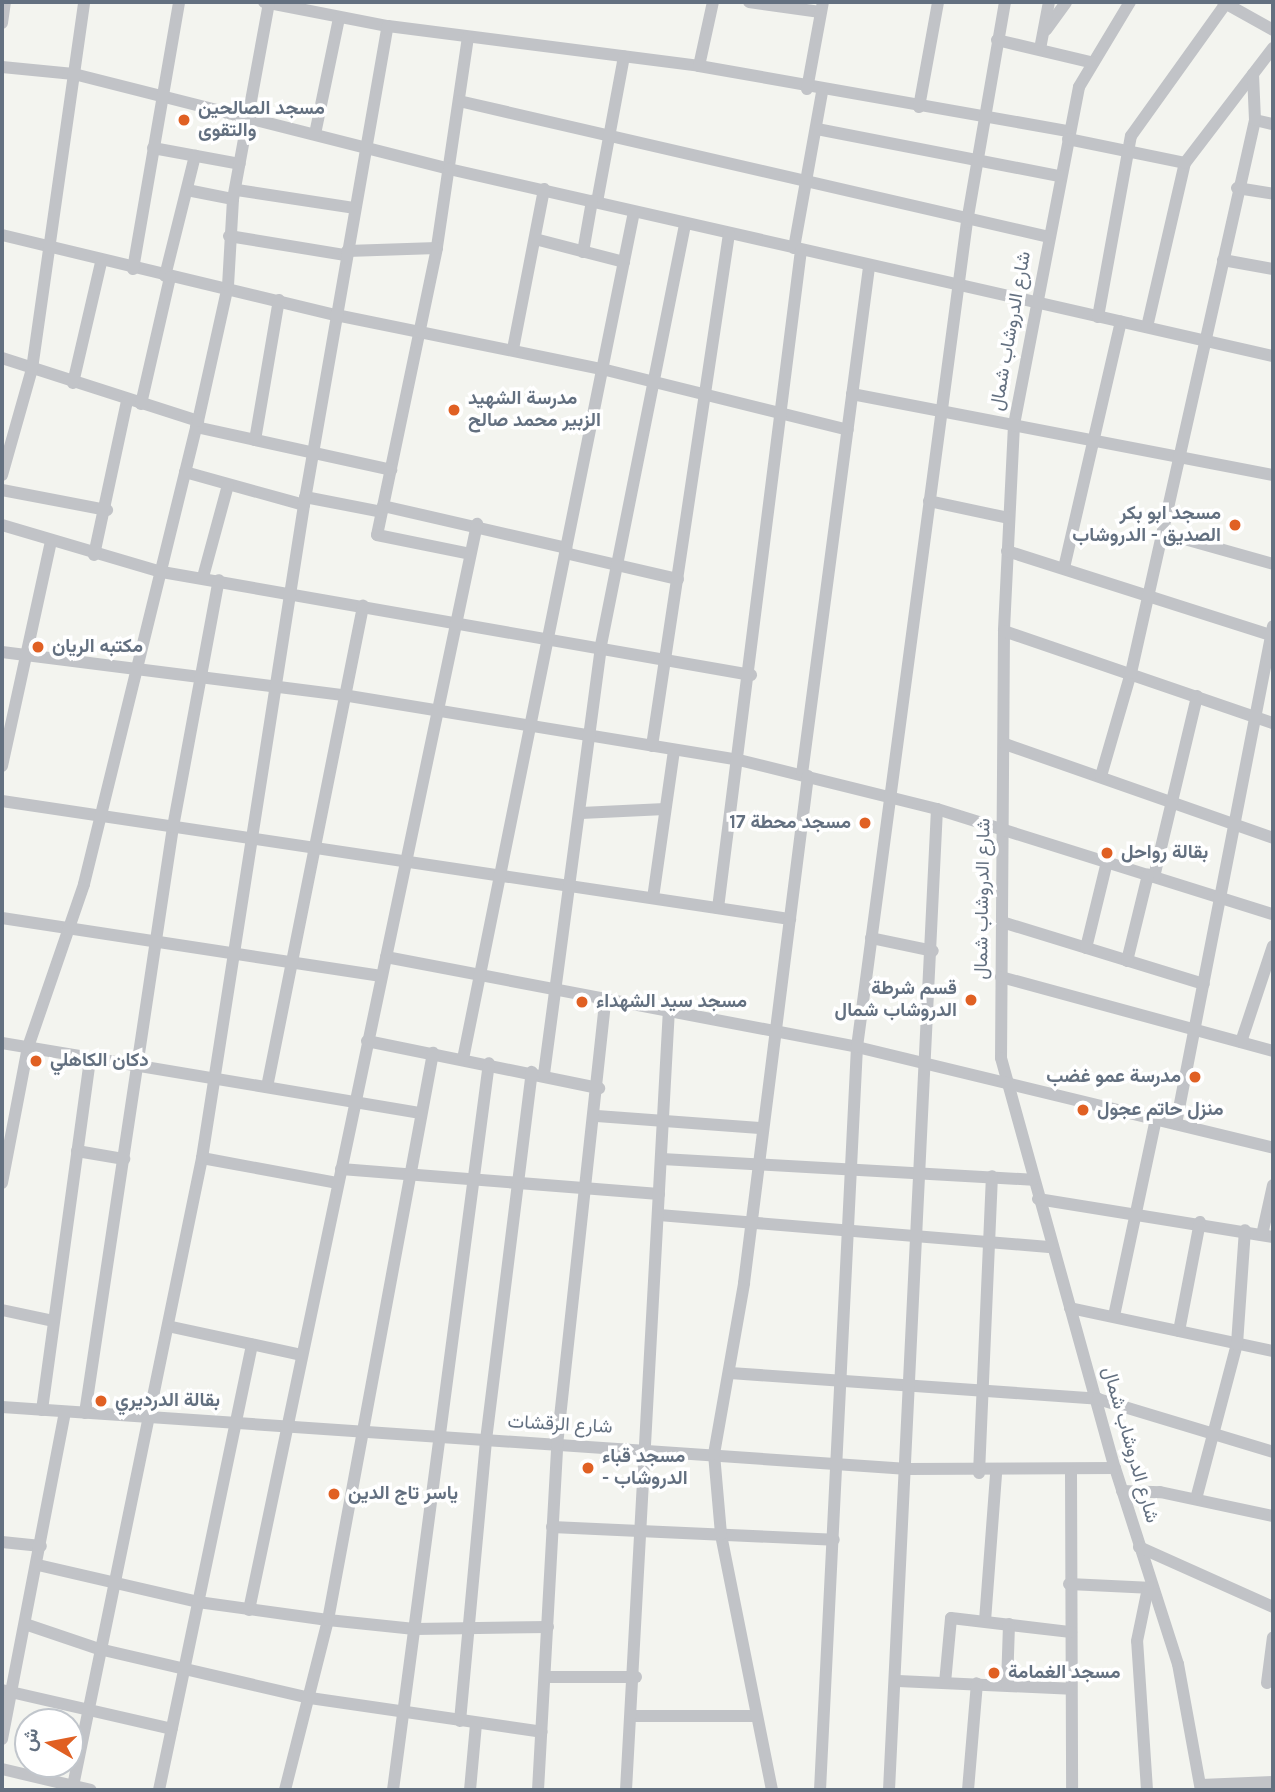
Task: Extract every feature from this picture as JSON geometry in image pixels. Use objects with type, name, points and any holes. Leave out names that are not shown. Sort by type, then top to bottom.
[{"type":"street","points":[[2,23],[5,2]]},
{"type":"street","points":[[2,475],[32,369],[51,250],[84,2]]},
{"type":"street","points":[[132,269],[179,2]]},
{"type":"street","points":[[2,1183],[28,1047],[70,926],[162,572],[228,286],[229,236],[267,2],[388,26],[699,66],[822,92],[1068,135],[1185,163]]},
{"type":"street","points":[[699,66],[713,2]]},
{"type":"street","points":[[749,2],[821,7],[807,89]]},
{"type":"street","points":[[919,107],[938,2]]},
{"type":"street","points":[[820,1790],[857,1046],[887,797],[967,222],[1005,2]]},
{"type":"street","points":[[1040,49],[1049,2]]},
{"type":"street","points":[[1043,35],[1066,2]]},
{"type":"street","name":"شارع الدروشاب شمال","points":[[1130,2],[1090,62],[1068,135],[1014,425],[1004,631],[1001,977],[1004,1084],[1098,1399],[1150,1588],[1186,1695],[1201,1787]]},
{"type":"street","points":[[1098,317],[1131,136],[1225,2],[1273,30]]},
{"type":"street","points":[[315,134],[340,18]]},
{"type":"street","points":[[73,1786],[99,1649],[172,1327],[202,1158],[304,501],[364,145],[388,26]]},
{"type":"street","points":[[468,37],[437,248],[378,537],[470,554]]},
{"type":"street","points":[[997,40],[1090,62]]},
{"type":"street","points":[[1147,327],[1185,163],[1273,48]]},
{"type":"street","points":[[583,251],[624,56]]},
{"type":"street","points":[[2,66],[75,74],[247,120],[364,145],[449,169],[544,189],[869,267],[1273,356]]},
{"type":"street","points":[[1101,776],[1131,673],[1237,188],[1255,120],[1253,74]]},
{"type":"street","points":[[718,908],[751,675],[783,415],[805,185],[822,92]]},
{"type":"street","points":[[459,101],[609,131],[805,185],[967,222],[1049,237]]},
{"type":"street","points":[[1255,120],[1273,124]]},
{"type":"street","points":[[817,129],[1059,176]]},
{"type":"street","points":[[153,148],[240,164]]},
{"type":"street","points":[[141,404],[195,156]]},
{"type":"street","points":[[1237,188],[1273,194]]},
{"type":"street","points":[[513,349],[544,189]]},
{"type":"street","points":[[187,190],[354,208]]},
{"type":"street","points":[[463,1059],[497,874],[634,212]]},
{"type":"street","points":[[460,1721],[471,1630],[486,1440],[517,1180],[555,988],[581,813],[601,645],[656,384],[685,223]]},
{"type":"street","points":[[652,746],[729,234]]},
{"type":"street","points":[[2,235],[101,263],[228,286],[336,315],[513,349],[602,369],[704,399],[848,430]]},
{"type":"street","points":[[229,236],[346,253],[437,248]]},
{"type":"street","points":[[535,239],[624,262]]},
{"type":"street","points":[[1223,260],[1273,269]]},
{"type":"street","points":[[73,383],[101,263]]},
{"type":"street","points":[[772,1790],[721,1534],[714,1454],[730,1374],[750,1226],[760,1128],[790,919],[805,775],[869,267]]},
{"type":"street","points":[[255,440],[279,300]]},
{"type":"street","points":[[1064,568],[1121,322]]},
{"type":"street","points":[[2,358],[197,424],[255,440],[391,470]]},
{"type":"street","points":[[852,394],[1093,438],[1273,475]]},
{"type":"street","points":[[94,555],[107,510],[127,401]]},
{"type":"street","points":[[185,472],[228,485],[304,501],[383,509],[477,524],[565,551],[678,579]]},
{"type":"street","points":[[203,577],[228,485]]},
{"type":"street","points":[[2,490],[107,510]]},
{"type":"street","points":[[929,501],[1008,518]]},
{"type":"street","points":[[249,1610],[284,1425],[356,1101],[380,976],[477,524]]},
{"type":"street","points":[[2,526],[94,555],[162,572],[601,645],[751,675]]},
{"type":"street","points":[[1163,533],[1273,564]]},
{"type":"street","points":[[2,766],[51,542]]},
{"type":"street","points":[[1007,551],[1273,633],[1232,824],[1176,1124]]},
{"type":"street","points":[[85,1413],[173,827],[219,580]]},
{"type":"street","points":[[267,1087],[363,605]]},
{"type":"street","points":[[1004,631],[1273,723]]},
{"type":"street","points":[[2,652],[343,695],[739,760],[937,809],[1273,914]]},
{"type":"street","points":[[1127,961],[1173,803],[1197,695]]},
{"type":"street","points":[[1005,744],[1273,838]]},
{"type":"street","points":[[653,898],[674,751]]},
{"type":"street","points":[[2,801],[97,819],[405,857],[497,874],[790,919]]},
{"type":"street","points":[[581,813],[665,809]]},
{"type":"street","points":[[890,1790],[908,1469],[909,1387],[929,1064],[937,809]]},
{"type":"street","points":[[1086,948],[1107,862]]},
{"type":"street","points":[[2,918],[70,926],[156,942],[235,951],[380,976]]},
{"type":"street","points":[[1002,922],[1203,984]]},
{"type":"street","points":[[871,938],[933,951]]},
{"type":"street","points":[[1241,1042],[1269,974],[1273,946]]},
{"type":"street","points":[[386,957],[669,1008],[857,1046],[1273,1148]]},
{"type":"street","points":[[1001,977],[1273,1051]]},
{"type":"street","points":[[538,1790],[547,1677],[557,1445],[590,1188],[606,997]]},
{"type":"street","points":[[626,1790],[635,1716],[640,1532],[669,1008]]},
{"type":"street","points":[[367,1041],[489,1063],[599,1088]]},
{"type":"street","points":[[2,1043],[419,1113]]},
{"type":"street","points":[[285,1790],[328,1620],[407,1177],[433,1053]]},
{"type":"street","points":[[42,1410],[90,1058]]},
{"type":"street","points":[[393,1790],[489,1063]]},
{"type":"street","points":[[597,1116],[760,1128]]},
{"type":"street","points":[[1114,1316],[1134,1211],[1156,1119]]},
{"type":"street","points":[[77,1151],[124,1159]]},
{"type":"street","points":[[202,1158],[337,1183]]},
{"type":"street","points":[[662,1159],[851,1167],[1032,1180]]},
{"type":"street","points":[[341,1169],[407,1177],[517,1180],[659,1194]]},
{"type":"street","points":[[979,1473],[985,1394],[992,1176]]},
{"type":"street","points":[[1038,1199],[1134,1211],[1268,1236],[1273,1185]]},
{"type":"street","points":[[659,1215],[848,1235],[1052,1247]]},
{"type":"street","points":[[1179,1331],[1200,1222]]},
{"type":"street","points":[[1196,1499],[1216,1436],[1237,1344],[1245,1230]]},
{"type":"street","points":[[1070,1308],[1273,1351]]},
{"type":"street","points":[[2,1310],[53,1321]]},
{"type":"street","points":[[172,1327],[301,1355]]},
{"type":"street","points":[[159,1790],[252,1345]]},
{"type":"street","points":[[730,1374],[985,1394],[1098,1399],[1273,1452]]},
{"type":"street","name":"شارع الرقشات","points":[[2,1407],[979,1473],[1071,1472],[1115,1468]]},
{"type":"street","points":[[2,1740],[7,1691],[26,1624],[65,1412]]},
{"type":"street","points":[[1071,1472],[1069,1584],[1072,1790]]},
{"type":"street","points":[[985,1621],[996,1473]]},
{"type":"street","points":[[1122,1491],[1196,1499],[1273,1516]]},
{"type":"street","points":[[552,1527],[834,1540]]},
{"type":"street","points":[[2,1542],[41,1546]]},
{"type":"street","points":[[1139,1547],[1273,1607]]},
{"type":"street","points":[[37,1565],[198,1602],[328,1620],[415,1629],[548,1627]]},
{"type":"street","points":[[1069,1584],[1150,1588],[1137,1641],[1147,1790]]},
{"type":"street","points":[[945,1683],[949,1620],[985,1621],[1071,1632]]},
{"type":"street","points":[[26,1624],[99,1649],[310,1698],[404,1714],[542,1732]]},
{"type":"street","points":[[1007,1685],[1009,1624]]},
{"type":"street","points":[[1267,1683],[1273,1637]]},
{"type":"street","points":[[547,1677],[636,1677]]},
{"type":"street","points":[[898,1681],[1071,1689]]},
{"type":"street","points":[[968,1790],[977,1683]]},
{"type":"street","points":[[7,1691],[172,1729]]},
{"type":"street","points":[[635,1716],[756,1716]]},
{"type":"street","points":[[470,1790],[476,1724]]},
{"type":"street","points":[[40,1778],[91,1790]]},
{"type":"street","points":[[1201,1787],[1273,1782]]},
{"type":"place","name":"مسجد الصالحين والتقوى","points":[[184,120]]},
{"type":"place","name":"مدرسة الشهيد الزبير محمد صالح","points":[[454,410]]},
{"type":"place","name":"مسجد ابو بكر الصديق - الدروشاب","points":[[1235,525]]},
{"type":"place","name":"مكتبه الريان","points":[[38,647]]},
{"type":"place","name":"مسجد محطة 17","points":[[865,823]]},
{"type":"place","name":"بقالة رواحل","points":[[1107,853]]},
{"type":"place","name":"قسم شرطة الدروشاب شمال","points":[[971,1000]]},
{"type":"place","name":"مسجد سيد الشهداء","points":[[582,1002]]},
{"type":"place","name":"دكان الكاهلي","points":[[36,1061]]},
{"type":"place","name":"مدرسة عمو غضب","points":[[1195,1077]]},
{"type":"place","name":"منزل حاتم عجول","points":[[1083,1110]]},
{"type":"place","name":"بقالة الدرديري","points":[[101,1401]]},
{"type":"place","name":"مسجد قباء - الدروشاب","points":[[588,1468]]},
{"type":"place","name":"ياسر تاج الدين","points":[[334,1494]]},
{"type":"place","name":"مسجد الغمامة","points":[[994,1673]]}]
